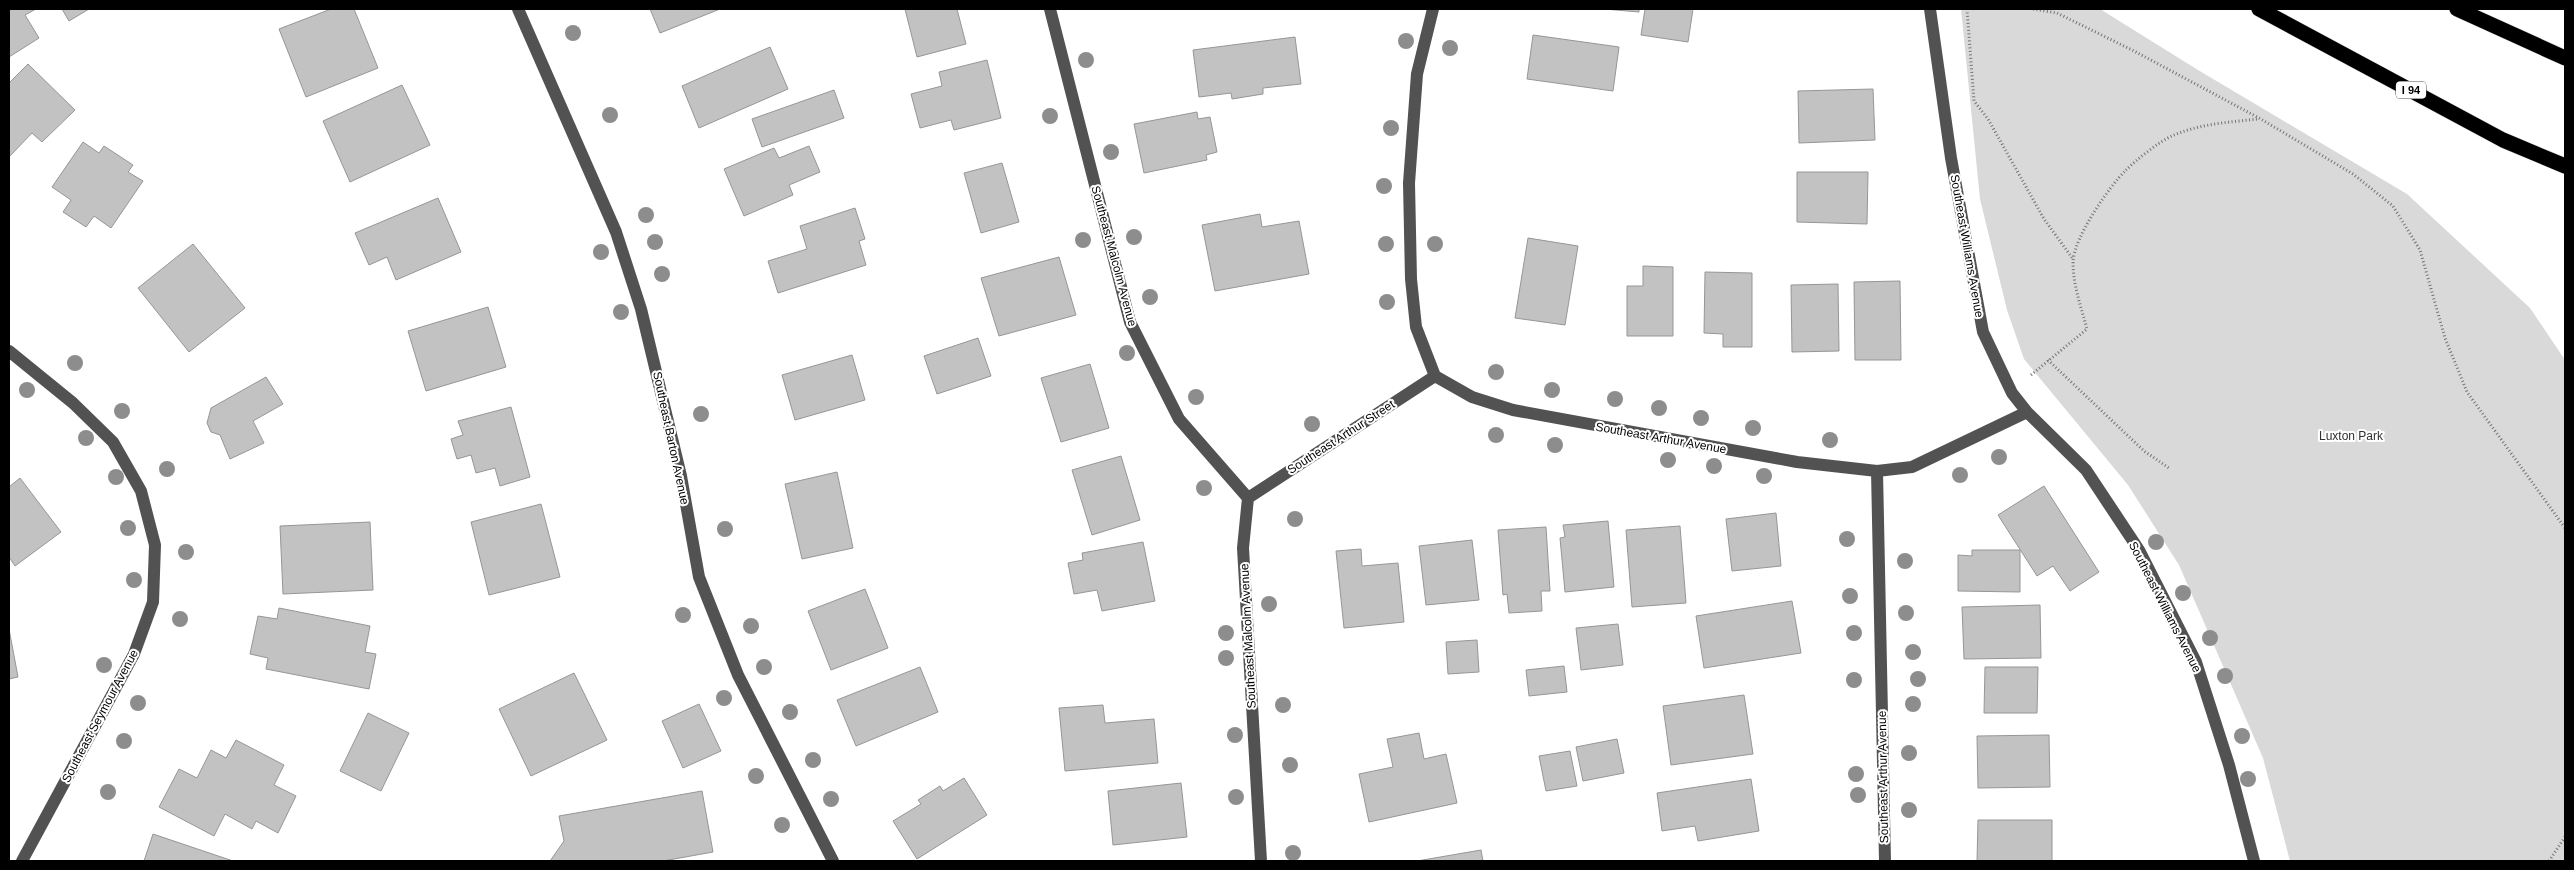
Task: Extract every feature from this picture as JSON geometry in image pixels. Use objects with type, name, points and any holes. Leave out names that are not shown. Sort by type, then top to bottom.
[{"type":"highway","name":"I 94","points":[[2259,9],[2503,140],[2565,166]]},
{"type":"highway","points":[[2457,9],[2565,58]]},
{"type":"street","name":"Southeast Barton Avenue","points":[[518,9],[616,232],[641,309],[680,476],[698,577],[738,675],[833,861]]},
{"type":"street","name":"Southeast Malcolm Avenue","points":[[1050,9],[1130,322],[1179,419],[1248,498],[1243,548],[1261,861]]},
{"type":"street","points":[[1433,9],[1417,74],[1409,183],[1412,279],[1416,327],[1435,376]]},
{"type":"street","name":"Southeast Williams Avenue","points":[[1930,9],[1951,158],[1983,332],[2012,393],[2028,412],[2086,470],[2139,550],[2196,662],[2229,765],[2254,861]]},
{"type":"street","name":"Southeast Seymour Avenue","points":[[9,351],[73,403],[113,442],[141,491],[155,545],[153,602],[134,654],[22,861]]},
{"type":"street","name":"Southeast Arthur Street","points":[[1248,498],[1435,376]]},
{"type":"street","name":"Southeast Arthur Avenue","points":[[1435,376],[1472,397],[1513,410],[1797,462],[1877,471],[1885,861]]},
{"type":"street","points":[[1877,471],[1912,467],[2028,412]]},
{"type":"path","points":[[1967,9],[1974,100],[1988,120],[2044,219],[2073,260]]},
{"type":"path","points":[[2033,9],[2057,13],[2066,17],[2134,51],[2258,118],[2353,174],[2394,206],[2420,250],[2445,338],[2467,392],[2565,528]]},
{"type":"path","points":[[2053,355],[2087,329],[2075,288],[2073,260],[2082,235],[2098,207],[2126,170],[2172,136],[2219,123],[2258,118]]},
{"type":"path","points":[[2048,360],[2144,451],[2169,468]]},
{"type":"path","points":[[2550,861],[2565,837]]},
{"type":"green space","name":"Luxton Park","points":[[1961,9],[2100,9],[2198,70],[2407,194],[2530,308],[2565,360],[2565,861],[2290,861],[2263,758],[2179,565],[2128,485],[2024,359],[2007,310],[1980,199]]},
{"type":"building","points":[[9,9],[36,9],[25,15],[39,38],[9,57]]},
{"type":"building","points":[[62,9],[89,9],[69,21]]},
{"type":"building","points":[[331,9],[354,9],[378,68],[306,97],[279,29]]},
{"type":"building","points":[[650,9],[720,9],[660,33]]},
{"type":"building","points":[[905,9],[957,9],[966,44],[917,57]]},
{"type":"building","points":[[1604,9],[1639,9],[1639,12]]},
{"type":"building","points":[[1645,9],[1693,9],[1688,42],[1641,35]]},
{"type":"building","points":[[1533,35],[1619,47],[1613,91],[1527,79]]},
{"type":"building","points":[[1295,37],[1301,84],[1263,88],[1263,94],[1232,99],[1231,93],[1199,97],[1193,50]]},
{"type":"building","points":[[770,47],[788,89],[699,128],[682,86]]},
{"type":"building","points":[[987,60],[1001,118],[954,130],[951,120],[920,128],[911,94],[942,86],[939,72]]},
{"type":"building","points":[[28,64],[75,110],[42,142],[32,133],[9,157],[9,83]]},
{"type":"building","points":[[402,85],[430,145],[350,182],[323,121]]},
{"type":"building","points":[[1873,89],[1875,140],[1799,143],[1798,91]]},
{"type":"building","points":[[834,90],[844,118],[762,147],[752,119]]},
{"type":"building","points":[[1197,112],[1198,119],[1210,117],[1217,152],[1206,155],[1207,160],[1144,173],[1134,124]]},
{"type":"building","points":[[83,142],[99,153],[104,146],[133,165],[128,172],[143,181],[111,228],[94,216],[86,227],[63,212],[71,200],[52,187]]},
{"type":"building","points":[[809,146],[820,172],[789,185],[793,195],[744,216],[724,169],[774,148],[779,158]]},
{"type":"building","points":[[1002,163],[1019,222],[981,233],[964,173]]},
{"type":"building","points":[[1797,172],[1868,172],[1867,224],[1797,222]]},
{"type":"building","points":[[438,198],[461,252],[396,280],[387,257],[369,265],[355,233]]},
{"type":"building","points":[[855,208],[865,239],[859,241],[866,265],[778,293],[768,261],[807,249],[800,226]]},
{"type":"building","points":[[1260,214],[1262,227],[1299,221],[1309,274],[1215,291],[1202,225]]},
{"type":"building","points":[[1528,238],[1578,246],[1565,325],[1515,318]]},
{"type":"building","points":[[193,244],[245,308],[189,352],[138,288]]},
{"type":"building","points":[[1059,257],[1076,315],[999,336],[981,278]]},
{"type":"building","points":[[1643,266],[1673,267],[1673,336],[1627,336],[1627,286],[1643,286]]},
{"type":"building","points":[[1705,272],[1752,273],[1752,347],[1723,347],[1723,334],[1704,333]]},
{"type":"building","points":[[1900,281],[1901,360],[1855,360],[1854,282]]},
{"type":"building","points":[[1838,284],[1839,351],[1792,352],[1791,285]]},
{"type":"building","points":[[488,307],[506,367],[426,391],[408,331]]},
{"type":"building","points":[[978,338],[991,376],[937,394],[924,356]]},
{"type":"building","points":[[852,355],[865,400],[795,420],[782,375]]},
{"type":"building","points":[[1090,364],[1109,428],[1061,442],[1041,378]]},
{"type":"building","points":[[266,377],[283,404],[253,421],[264,443],[230,459],[220,435],[211,432],[207,423],[211,408]]},
{"type":"building","points":[[511,407],[530,477],[500,486],[495,468],[476,473],[471,455],[457,459],[451,439],[463,435],[458,421]]},
{"type":"building","points":[[1121,456],[1140,520],[1092,535],[1072,470]]},
{"type":"building","points":[[837,472],[853,548],[802,559],[785,484]]},
{"type":"building","points":[[20,478],[61,532],[15,566],[9,557],[9,487]]},
{"type":"building","points":[[2044,486],[2099,572],[2070,591],[2053,566],[2037,576],[1998,515]]},
{"type":"building","points":[[541,504],[560,577],[489,595],[471,522]]},
{"type":"building","points":[[1776,513],[1781,566],[1732,571],[1726,519]]},
{"type":"building","points":[[1608,521],[1614,587],[1565,592],[1560,538],[1565,537],[1563,525]]},
{"type":"building","points":[[370,522],[373,590],[283,594],[280,526]]},
{"type":"building","points":[[1680,526],[1686,603],[1632,607],[1626,530]]},
{"type":"building","points":[[1546,527],[1550,591],[1541,591],[1542,611],[1509,613],[1507,594],[1503,595],[1498,530]]},
{"type":"building","points":[[1472,540],[1479,600],[1426,605],[1419,546]]},
{"type":"building","points":[[1143,542],[1155,601],[1102,611],[1097,590],[1074,594],[1068,563],[1083,560],[1082,553]]},
{"type":"building","points":[[1361,549],[1362,566],[1398,563],[1404,622],[1344,628],[1336,551]]},
{"type":"building","points":[[1972,550],[2020,550],[2020,592],[1958,591],[1958,555],[1972,556]]},
{"type":"building","points":[[865,589],[888,648],[831,670],[808,611]]},
{"type":"building","points":[[1792,601],[1801,653],[1704,668],[1696,616]]},
{"type":"building","points":[[2040,605],[2041,658],[1964,659],[1962,607]]},
{"type":"building","points":[[279,608],[370,626],[365,652],[376,654],[369,689],[266,669],[268,658],[250,654],[258,616],[277,619]]},
{"type":"building","points":[[1618,624],[1623,665],[1581,670],[1576,628]]},
{"type":"building","points":[[9,629],[18,677],[9,679]]},
{"type":"building","points":[[1477,640],[1479,672],[1448,674],[1446,642]]},
{"type":"building","points":[[1564,666],[1567,692],[1529,696],[1526,670]]},
{"type":"building","points":[[920,667],[938,712],[856,746],[837,700]]},
{"type":"building","points":[[1985,667],[2038,667],[2037,713],[1984,713]]},
{"type":"building","points":[[574,673],[607,740],[531,776],[499,709]]},
{"type":"building","points":[[1744,695],[1753,754],[1671,765],[1663,706]]},
{"type":"building","points":[[699,704],[721,751],[683,768],[662,721]]},
{"type":"building","points":[[1103,705],[1105,723],[1154,719],[1158,763],[1065,771],[1059,708]]},
{"type":"building","points":[[368,713],[409,733],[381,791],[340,771]]},
{"type":"building","points":[[1419,733],[1424,759],[1446,754],[1457,803],[1369,822],[1359,774],[1393,767],[1387,739]]},
{"type":"building","points":[[2049,735],[2050,787],[1978,788],[1977,736]]},
{"type":"building","points":[[1617,739],[1624,773],[1583,781],[1576,747]]},
{"type":"building","points":[[236,740],[284,765],[274,785],[296,796],[278,833],[256,821],[252,829],[225,814],[214,836],[159,807],[179,769],[197,778],[211,750],[226,758]]},
{"type":"building","points":[[1570,751],[1577,786],[1546,791],[1539,756]]},
{"type":"building","points":[[964,778],[987,815],[917,859],[893,821],[921,804],[918,800],[940,786],[943,791]]},
{"type":"building","points":[[1751,779],[1759,831],[1698,841],[1695,826],[1662,831],[1657,793]]},
{"type":"building","points":[[1181,783],[1187,837],[1113,845],[1108,791]]},
{"type":"building","points":[[702,791],[713,852],[663,861],[550,861],[564,841],[559,816]]},
{"type":"building","points":[[1978,820],[2052,820],[2052,861],[1977,861]]},
{"type":"building","points":[[153,834],[233,861],[144,861]]},
{"type":"building","points":[[1481,850],[1483,861],[1417,861]]}]
